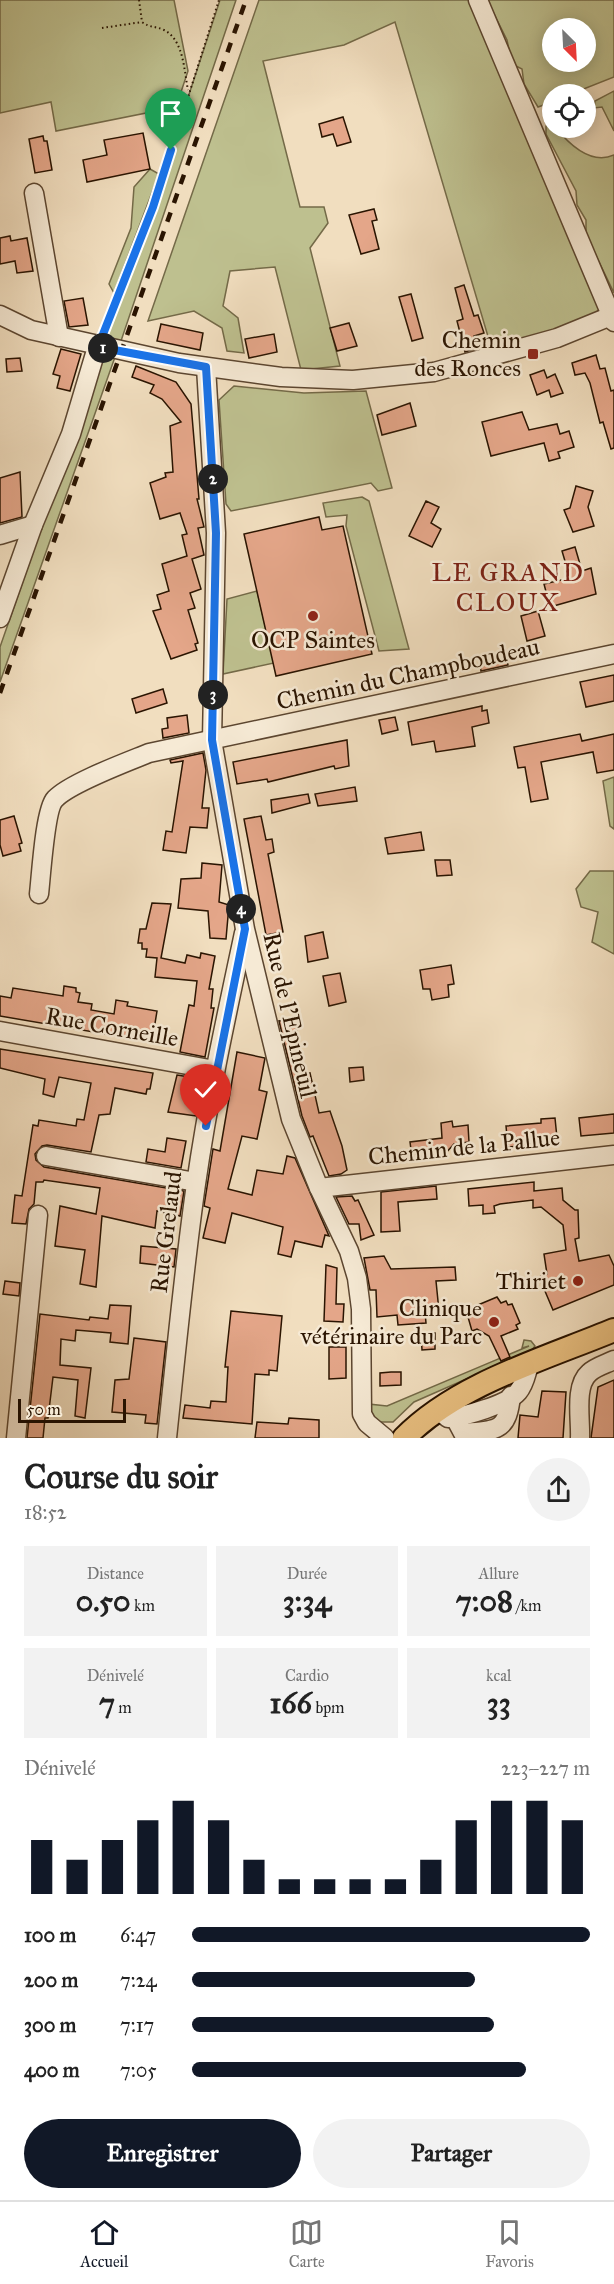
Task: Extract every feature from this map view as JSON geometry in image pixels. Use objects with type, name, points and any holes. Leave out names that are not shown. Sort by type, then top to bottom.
[{"type":"main road","points":[[404,1438],[529,1365],[614,1330]]},
{"type":"street","points":[[0,315],[31,330],[98,347],[206,367],[281,377],[353,380],[434,372],[557,338],[613,319],[478,0]]},
{"type":"street","points":[[34,193],[59,337]]},
{"type":"street","points":[[0,618],[33,525],[71,434],[98,347]]},
{"type":"street","name":"Rue de l'Epineuil","points":[[206,367],[216,533],[212,740],[245,929],[291,1119],[319,1188],[349,1251],[357,1278],[361,1309],[362,1414],[367,1423],[385,1438]]},
{"type":"street","points":[[0,535],[33,525]]},
{"type":"street","name":"Chemin du Champboudeau","points":[[39,894],[49,814],[54,800],[96,775],[149,753],[614,654]]},
{"type":"street","name":"Rue Grelaud","points":[[167,1438],[196,1182],[215,1070],[245,929]]},
{"type":"street","name":"Rue Corneille","points":[[0,1031],[215,1070]]},
{"type":"street","name":"Chemin de la Pallue","points":[[319,1188],[614,1155]]},
{"type":"street","points":[[46,1156],[196,1182]]},
{"type":"street","points":[[16,1438],[38,1215]]},
{"type":"street","points":[[580,1438],[581,1386],[590,1371],[614,1360]]},
{"type":"street","points":[[446,1413],[463,1433],[495,1430],[509,1417],[512,1396],[517,1394],[524,1383],[529,1365]]},
{"type":"path","points":[[139,0],[142,22]]},
{"type":"path","points":[[98,347],[153,207],[219,0]]},
{"type":"path","points":[[102,28],[142,22],[149,27],[164,29],[179,44],[189,93]]},
{"type":"green space","points":[[0,0],[174,0],[188,71],[176,107],[56,131],[51,102],[0,113]]},
{"type":"green space","points":[[220,0],[236,0],[121,341],[108,339],[107,335],[130,274]]},
{"type":"green space","points":[[259,0],[472,0],[600,308],[592,318],[492,350],[395,22],[344,45],[263,61],[300,207],[324,207],[328,223],[310,248],[340,366],[301,370],[275,267],[230,271],[223,306],[238,318],[244,353],[227,351],[222,328],[194,311],[148,321]]},
{"type":"green space","points":[[487,0],[614,0],[614,77],[596,84],[542,84],[542,106],[538,107],[524,84],[522,69],[512,64],[507,40]]},
{"type":"green space","points":[[614,91],[614,131],[602,107],[596,108],[596,100]]},
{"type":"green space","points":[[548,138],[565,138],[589,155],[605,157],[614,155],[614,293],[586,235],[586,220],[577,205],[576,191]]},
{"type":"green space","points":[[150,169],[159,174],[114,293],[109,284],[131,228],[134,187]]},
{"type":"green space","points":[[109,357],[115,357],[0,682],[0,647],[99,363]]},
{"type":"green space","points":[[234,386],[304,393],[366,391],[392,488],[378,491],[371,483],[231,511],[226,504],[219,400]]},
{"type":"green space","points":[[362,497],[369,501],[409,649],[379,651],[346,526],[347,515],[326,517],[323,503]]},
{"type":"green space","points":[[257,591],[274,663],[223,674],[227,599]]},
{"type":"green space","points":[[614,777],[614,829],[610,826],[603,781]]},
{"type":"green space","points":[[590,871],[614,871],[614,954],[592,942],[598,912],[581,907],[576,889]]},
{"type":"green space","points":[[524,1340],[531,1341],[535,1346],[532,1350],[414,1402],[393,1422],[376,1422],[368,1404],[387,1406],[529,1346],[522,1348]]},
{"type":"building","points":[[343,117],[351,142],[337,146],[333,134],[322,137],[319,124]]},
{"type":"building","points":[[143,133],[150,169],[87,182],[83,160],[107,155],[104,140]]},
{"type":"building","points":[[43,136],[44,141],[47,141],[52,170],[35,173],[29,139]]},
{"type":"building","points":[[374,209],[377,220],[372,221],[379,249],[361,254],[349,215]]},
{"type":"building","points":[[10,236],[11,241],[27,238],[33,271],[17,273],[15,261],[0,264],[0,238]]},
{"type":"building","points":[[464,285],[474,316],[478,315],[484,333],[474,336],[477,348],[465,352],[457,321],[463,319],[455,288]]},
{"type":"building","points":[[411,294],[423,338],[412,341],[399,297]]},
{"type":"building","points":[[83,298],[88,325],[69,327],[64,301]]},
{"type":"building","points":[[349,323],[357,346],[337,351],[330,328]]},
{"type":"building","points":[[161,324],[203,333],[200,350],[157,341]]},
{"type":"building","points":[[274,334],[277,352],[249,358],[245,339]]},
{"type":"building","points":[[61,349],[81,354],[70,391],[57,388],[60,376],[53,374]]},
{"type":"building","points":[[596,355],[600,369],[605,368],[611,391],[614,390],[614,448],[611,449],[603,422],[600,423],[590,383],[585,373],[575,375],[572,363]]},
{"type":"building","points":[[20,358],[22,371],[7,372],[6,359]]},
{"type":"building","points":[[136,366],[176,382],[191,404],[199,499],[197,499],[204,527],[198,528],[204,555],[192,559],[201,589],[190,593],[195,608],[188,610],[198,643],[195,644],[197,650],[171,659],[153,611],[161,609],[157,595],[169,591],[162,564],[187,556],[182,535],[187,534],[180,513],[160,519],[150,483],[166,477],[165,473],[173,472],[170,426],[181,422],[162,399],[150,393],[154,385],[132,377]]},
{"type":"building","points":[[544,370],[547,378],[555,374],[563,393],[551,397],[549,390],[537,395],[530,375]]},
{"type":"building","points":[[410,403],[416,426],[382,435],[377,415]]},
{"type":"building","points":[[522,412],[529,430],[557,424],[560,434],[569,431],[574,447],[558,452],[560,458],[549,461],[544,443],[491,456],[482,422]]},
{"type":"building","points":[[20,472],[22,517],[0,523],[0,478]]},
{"type":"building","points":[[576,486],[593,491],[588,507],[594,526],[573,532],[564,510],[570,508]]},
{"type":"building","points":[[426,501],[439,507],[431,523],[441,529],[432,547],[409,536]]},
{"type":"building","name":"OCP Saintes","points":[[319,517],[322,530],[343,526],[372,654],[276,676],[244,534]]},
{"type":"building","points":[[575,547],[582,571],[591,568],[596,594],[550,607],[544,584],[570,578],[562,551]]},
{"type":"building","points":[[538,611],[545,636],[527,641],[521,616]]},
{"type":"building","points":[[504,652],[508,665],[481,671],[479,657]]},
{"type":"building","points":[[614,675],[614,701],[586,707],[580,682]]},
{"type":"building","points":[[163,689],[167,703],[136,713],[132,699]]},
{"type":"building","points":[[482,706],[482,711],[487,710],[489,723],[472,727],[475,746],[436,752],[434,741],[412,745],[408,722]]},
{"type":"building","points":[[187,715],[189,733],[163,738],[162,729],[168,728],[167,718]]},
{"type":"building","points":[[395,717],[398,730],[382,734],[379,720]]},
{"type":"building","points":[[580,734],[582,741],[614,734],[614,770],[597,773],[593,752],[541,762],[548,799],[531,802],[525,767],[518,768],[514,747]]},
{"type":"building","points":[[347,740],[349,766],[335,769],[334,766],[268,782],[267,779],[237,784],[233,762]]},
{"type":"building","points":[[203,753],[206,770],[202,808],[209,808],[207,828],[190,827],[186,853],[163,850],[166,831],[172,832],[183,761],[171,763],[170,760]]},
{"type":"building","points":[[355,787],[357,801],[318,806],[315,794]]},
{"type":"building","points":[[308,794],[310,803],[272,813],[271,800]]},
{"type":"building","points":[[14,816],[22,843],[19,844],[21,851],[3,856],[0,845],[0,820]]},
{"type":"building","points":[[261,816],[266,840],[272,839],[274,852],[268,854],[283,932],[266,935],[244,819]]},
{"type":"building","points":[[421,832],[424,850],[388,854],[385,838]]},
{"type":"building","points":[[435,860],[450,860],[452,875],[437,876]]},
{"type":"building","points":[[202,863],[222,865],[219,902],[229,905],[226,939],[210,938],[208,911],[178,908],[181,879],[201,878]]},
{"type":"building","points":[[152,903],[171,904],[161,958],[185,963],[187,955],[200,958],[201,953],[215,956],[209,989],[213,989],[211,1008],[214,1008],[205,1057],[180,1052],[189,1005],[194,1006],[197,981],[155,977],[157,958],[146,957],[147,949],[142,949],[142,943],[138,943],[140,929],[146,929]]},
{"type":"building","points":[[323,932],[328,958],[308,962],[305,936]]},
{"type":"building","points":[[451,965],[454,984],[448,985],[449,997],[432,1000],[430,989],[423,989],[420,970]]},
{"type":"building","points":[[340,973],[346,1002],[329,1006],[323,976]]},
{"type":"building","points":[[64,986],[76,988],[76,992],[80,993],[78,1002],[92,1004],[91,1010],[114,1014],[116,1000],[128,1002],[127,1006],[157,1011],[152,1042],[0,1016],[0,996],[11,998],[13,988],[63,996]]},
{"type":"building","points":[[295,1019],[303,1075],[310,1073],[319,1113],[330,1111],[342,1146],[347,1170],[341,1174],[329,1176],[313,1136],[310,1137],[302,1116],[279,1021]]},
{"type":"building","points":[[0,1049],[153,1073],[150,1089],[147,1089],[146,1094],[115,1088],[110,1114],[99,1115],[91,1152],[47,1145],[42,1146],[35,1154],[36,1160],[44,1167],[184,1191],[180,1216],[157,1211],[155,1228],[102,1216],[96,1287],[80,1284],[85,1250],[55,1246],[60,1206],[96,1214],[100,1188],[44,1180],[36,1182],[34,1204],[29,1209],[26,1224],[12,1223],[15,1195],[22,1196],[33,1125],[38,1126],[39,1120],[76,1126],[77,1119],[84,1120],[91,1083],[59,1077],[54,1097],[43,1094],[45,1079],[0,1068]]},
{"type":"building","points":[[237,1052],[265,1058],[259,1090],[267,1092],[257,1139],[242,1136],[228,1189],[252,1195],[257,1170],[283,1174],[287,1156],[295,1158],[329,1236],[325,1235],[322,1247],[295,1241],[291,1257],[278,1254],[283,1227],[232,1213],[225,1243],[203,1238],[210,1208],[204,1206],[213,1149],[220,1151]]},
{"type":"building","points":[[363,1067],[364,1080],[350,1082],[349,1068]]},
{"type":"building","points":[[177,1075],[202,1079],[196,1116],[168,1112]]},
{"type":"building","points":[[614,1114],[614,1133],[581,1136],[579,1118]]},
{"type":"building","points":[[555,1118],[557,1138],[526,1141],[531,1145],[508,1147],[506,1126],[541,1123],[541,1119]]},
{"type":"building","points":[[452,1121],[453,1127],[468,1125],[469,1142],[454,1144],[444,1155],[412,1157],[410,1142],[442,1138],[441,1123]]},
{"type":"building","points":[[167,1138],[186,1141],[181,1168],[146,1162],[148,1149],[165,1152]]},
{"type":"building","points":[[534,1182],[534,1191],[562,1188],[563,1200],[578,1210],[579,1238],[575,1239],[579,1261],[609,1255],[614,1266],[614,1285],[553,1310],[539,1277],[547,1274],[544,1254],[566,1250],[563,1225],[541,1207],[533,1208],[533,1200],[494,1206],[495,1213],[483,1214],[483,1205],[469,1206],[468,1189]]},
{"type":"building","points":[[436,1186],[437,1199],[398,1202],[400,1231],[381,1232],[381,1192]]},
{"type":"building","points":[[352,1196],[355,1201],[358,1200],[374,1235],[361,1240],[359,1224],[349,1224],[336,1197]]},
{"type":"building","points":[[141,1246],[176,1249],[174,1267],[140,1263]]},
{"type":"building","points":[[384,1256],[391,1269],[455,1267],[456,1280],[436,1281],[439,1311],[425,1312],[426,1323],[398,1325],[397,1315],[377,1317],[376,1290],[370,1290],[364,1258]]},
{"type":"building","points":[[326,1265],[337,1268],[336,1304],[344,1304],[343,1322],[324,1321]]},
{"type":"building","points":[[5,1281],[20,1283],[19,1296],[3,1294]]},
{"type":"building","name":"Clinique vétérinaire du Parc","points":[[497,1297],[501,1303],[506,1301],[508,1305],[512,1304],[520,1323],[516,1325],[518,1329],[501,1336],[510,1357],[501,1361],[489,1336],[477,1329],[472,1331],[466,1310]]},
{"type":"building","points":[[110,1305],[131,1306],[128,1344],[110,1342],[111,1333],[76,1330],[75,1341],[61,1339],[60,1365],[91,1368],[85,1418],[75,1416],[78,1380],[53,1377],[43,1438],[27,1438],[40,1314],[89,1320],[90,1317],[108,1319]]},
{"type":"building","points":[[231,1311],[282,1316],[277,1371],[269,1370],[269,1375],[255,1374],[252,1424],[183,1418],[185,1405],[210,1408],[211,1401],[226,1402],[228,1367],[225,1367]]},
{"type":"building","points":[[435,1333],[435,1349],[422,1350],[421,1334]]},
{"type":"building","points":[[134,1338],[166,1342],[157,1424],[145,1423],[146,1415],[112,1412],[115,1380],[129,1379]]},
{"type":"building","points":[[329,1347],[346,1347],[346,1378],[329,1379]]},
{"type":"building","points":[[401,1372],[401,1385],[380,1386],[380,1373]]},
{"type":"building","points":[[614,1380],[614,1438],[591,1438],[598,1387]]},
{"type":"building","points":[[542,1391],[566,1392],[563,1438],[518,1438],[520,1415],[538,1417]]},
{"type":"building","points":[[289,1418],[319,1420],[319,1438],[255,1438],[257,1422],[288,1424]]},
{"type":"railway","points":[[0,693],[246,0]]},
{"type":"place","name":"Chemin des Ronces","points":[[533,354]]},
{"type":"place","name":"OCP Saintes","points":[[313,616]]},
{"type":"place","name":"Thiriet","points":[[578,1281]]},
{"type":"place","name":"Clinique vétérinaire du Parc","points":[[494,1322]]},
{"type":"district","name":"LE GRAND CLOUX","points":[[508,587]]},
{"type":"route","points":[[171,150],[153,207],[98,347],[206,367],[216,533],[212,740],[245,929],[215,1070],[206,1126]]}]
